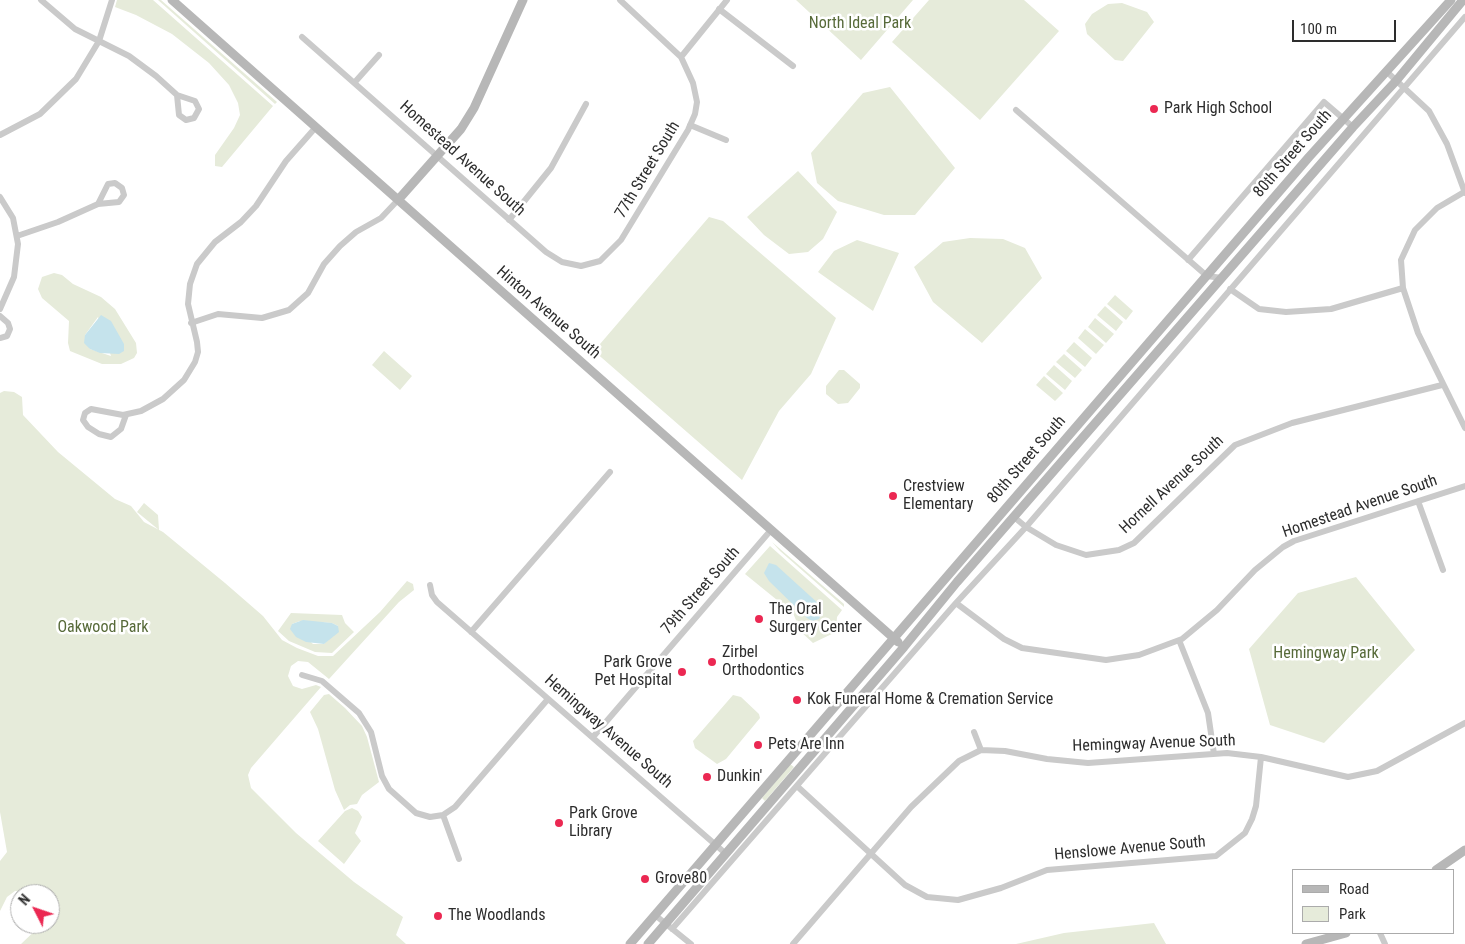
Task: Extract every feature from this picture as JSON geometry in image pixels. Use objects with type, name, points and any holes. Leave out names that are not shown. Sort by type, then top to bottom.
[{"type":"main road","name":"Hinton Avenue South","points":[[172,0],[904,647]]},
{"type":"main road","points":[[398,200],[461,129],[474,108],[523,0]]},
{"type":"main road","name":"80th Street South","points":[[630,944],[1343,119],[1386,71],[1457,1]]},
{"type":"main road","name":"80th Street South","points":[[648,944],[669,926],[726,853],[1014,517],[1353,127],[1396,81],[1457,1]]},
{"type":"main road","points":[[1438,869],[1464,854]]},
{"type":"main road","points":[[1306,944],[1342,934]]},
{"type":"street","points":[[41,0],[68,24],[138,62],[177,95]]},
{"type":"street","points":[[0,135],[38,116],[58,99],[84,68],[99,41],[112,0]]},
{"type":"street","points":[[620,0],[681,57],[727,0]]},
{"type":"street","points":[[719,9],[793,66]]},
{"type":"street","name":"80th Street South","points":[[669,926],[798,788],[956,603],[1026,527],[1465,17]]},
{"type":"street","name":"Homestead Avenue South","points":[[302,37],[546,252],[571,265],[581,266],[600,261],[614,248]]},
{"type":"street","points":[[355,82],[379,55]]},
{"type":"street","name":"77th Street South","points":[[614,248],[631,225],[638,210],[690,125],[697,102],[693,83],[681,57]]},
{"type":"street","points":[[1386,71],[1429,111],[1447,144],[1464,193],[1437,208],[1415,230],[1401,260],[1403,288],[1418,333],[1442,385],[1465,428]]},
{"type":"street","points":[[1188,260],[1324,102],[1353,127]]},
{"type":"street","points":[[510,220],[551,168],[586,104]]},
{"type":"street","points":[[1016,110],[1207,276],[1222,278]]},
{"type":"street","points":[[690,125],[726,140]]},
{"type":"street","points":[[126,415],[119,432],[108,437],[88,427],[83,420],[85,413],[90,409],[126,415],[137,413],[158,403],[174,390],[188,374],[195,362],[198,349],[188,310],[189,293],[192,276],[200,260],[215,242],[241,222],[256,206],[286,162],[316,127]]},
{"type":"street","points":[[0,197],[11,213],[17,236],[18,256],[14,277],[0,309]]},
{"type":"street","points":[[191,323],[218,314],[262,318],[289,310],[308,293],[324,264],[340,246],[356,232],[381,218],[398,200]]},
{"type":"street","points":[[17,236],[58,222],[98,204]]},
{"type":"street","points":[[1230,289],[1259,309],[1286,312],[1331,309],[1403,288]]},
{"type":"street","points":[[0,316],[7,321],[10,329],[6,336],[0,338]]},
{"type":"street","name":"Hornell Avenue South","points":[[1014,517],[1026,527],[1056,545],[1086,555],[1119,550],[1134,543],[1235,445],[1292,423],[1442,385]]},
{"type":"street","points":[[471,632],[610,472]]},
{"type":"street","name":"Homestead Avenue South","points":[[956,603],[1004,639],[1022,648],[1106,660],[1139,655],[1179,640],[1217,610],[1255,570],[1283,547],[1294,541],[1465,486]]},
{"type":"street","points":[[1418,501],[1443,570]]},
{"type":"street","name":"79th Street South","points":[[592,737],[771,530]]},
{"type":"street","name":"Hemingway Avenue South","points":[[430,585],[436,601],[726,853]]},
{"type":"street","points":[[1179,640],[1208,713],[1214,754]]},
{"type":"street","points":[[302,675],[322,681],[361,716],[374,740],[384,779],[395,795],[418,814],[430,817],[443,815],[455,807],[548,699]]},
{"type":"street","name":"Hemingway Avenue South","points":[[981,750],[1005,751],[1047,759],[1088,763],[1227,753],[1260,757],[1348,777],[1377,771],[1465,723]]},
{"type":"street","points":[[793,944],[911,807],[943,775],[959,762],[981,750],[974,732]]},
{"type":"street","name":"Henslowe Avenue South","points":[[798,788],[886,869],[914,890],[927,896],[958,900],[1000,888],[1047,870],[1216,856],[1245,833],[1252,819],[1256,806],[1260,757]]},
{"type":"street","points":[[443,815],[460,859]]},
{"type":"street","points":[[655,915],[691,944]]},
{"type":"green space","points":[[117,0],[153,0],[273,106],[222,167],[215,166],[215,155],[234,128],[240,115],[238,103],[229,85],[209,63],[172,34],[136,15],[115,7]]},
{"type":"green space","points":[[158,0],[161,0],[277,102],[275,104]]},
{"type":"green space","name":"North Ideal Park","points":[[796,0],[913,0],[861,60]]},
{"type":"green space","points":[[929,0],[1024,0],[1059,31],[980,120],[892,42]]},
{"type":"green space","points":[[1122,3],[1147,12],[1154,22],[1123,61],[1115,60],[1087,34],[1085,24],[1092,14],[1108,4]]},
{"type":"green space","points":[[890,87],[955,168],[915,215],[884,215],[838,201],[817,183],[811,153],[863,93]]},
{"type":"green space","points":[[798,171],[837,212],[823,239],[808,252],[789,254],[764,235],[747,217]]},
{"type":"green space","points":[[709,217],[723,221],[836,318],[811,374],[779,411],[742,480],[594,351]]},
{"type":"green space","points":[[970,238],[1003,239],[1025,248],[1042,278],[982,343],[933,302],[914,267],[943,242]]},
{"type":"green space","points":[[857,240],[899,253],[873,311],[818,272],[834,251]]},
{"type":"green space","points":[[54,273],[62,275],[73,284],[101,297],[115,309],[136,343],[137,353],[134,358],[121,364],[102,364],[70,351],[68,343],[69,321],[42,298],[38,289],[42,277]],"holes":[[[98,317],[111,356],[90,349],[85,335]]]},
{"type":"green space","points":[[1115,295],[1133,311],[1126,320],[1107,304]]},
{"type":"green space","points":[[1105,306],[1123,322],[1116,331],[1097,315]]},
{"type":"green space","points":[[1095,318],[1114,334],[1106,343],[1088,327]]},
{"type":"green space","points":[[1085,329],[1104,345],[1096,354],[1078,338]]},
{"type":"green space","points":[[1074,342],[1092,358],[1085,367],[1066,351]]},
{"type":"green space","points":[[384,351],[412,376],[400,390],[372,365]]},
{"type":"green space","points":[[1064,354],[1082,370],[1075,378],[1056,362]]},
{"type":"green space","points":[[1054,365],[1072,381],[1065,390],[1046,374]]},
{"type":"green space","points":[[839,370],[844,370],[860,384],[860,388],[848,403],[838,404],[826,394],[826,386]]},
{"type":"green space","points":[[1044,376],[1063,393],[1055,401],[1036,385]]},
{"type":"green space","name":"Oakwood Park","points":[[4,391],[14,392],[22,397],[23,415],[58,452],[115,499],[131,506],[144,522],[163,532],[263,616],[282,640],[297,648],[318,656],[333,656],[380,612],[407,581],[413,584],[414,590],[399,602],[329,679],[308,662],[298,661],[291,666],[288,676],[293,686],[302,689],[316,685],[321,687],[251,768],[248,775],[251,788],[296,833],[354,882],[403,917],[396,935],[406,944],[21,944],[32,934],[60,934],[60,884],[10,884],[10,895],[0,911],[0,861],[7,852],[0,812],[0,393]]},
{"type":"green space","points":[[144,503],[158,515],[159,530],[137,512]]},
{"type":"green space","points":[[772,542],[844,604],[844,607],[780,551]]},
{"type":"green space","points":[[770,546],[842,610],[837,617],[836,632],[813,643],[801,632],[793,613],[745,574]]},
{"type":"green space","name":"Hemingway Park","points":[[1356,577],[1415,650],[1324,743],[1270,725],[1249,649],[1298,593]]},
{"type":"green space","points":[[291,613],[342,615],[345,623],[354,632],[332,653],[315,652],[289,641],[278,631]],"holes":[[[300,621],[332,623],[338,626],[324,644],[313,644],[292,624]]]},
{"type":"green space","points":[[329,694],[362,726],[367,737],[379,782],[362,795],[357,804],[350,805],[344,810],[335,790],[318,729],[310,712],[324,695]]},
{"type":"green space","points":[[733,695],[741,697],[759,714],[760,718],[726,759],[717,764],[695,748],[693,741]]},
{"type":"green space","points":[[790,764],[794,767],[765,801],[762,798]]},
{"type":"green space","points":[[352,808],[358,811],[362,817],[355,833],[361,841],[344,864],[318,841],[345,811]]},
{"type":"green space","points":[[1154,923],[1166,944],[1016,944],[1064,933]]},
{"type":"water","points":[[101,315],[111,321],[124,344],[124,351],[119,354],[100,353],[90,349],[84,343],[85,335]]},
{"type":"water","points":[[769,563],[776,565],[820,605],[823,611],[819,619],[812,621],[807,618],[769,581],[764,573]]},
{"type":"water","points":[[303,620],[332,623],[338,626],[339,632],[324,644],[306,642],[296,637],[290,629],[292,624]]},
{"type":"place","name":"Park High School","points":[[1154,109]]},
{"type":"place","name":"Crestview Elementary","points":[[893,496]]},
{"type":"place","name":"The Oral Surgery Center","points":[[759,619]]},
{"type":"place","name":"Zirbel Orthodontics","points":[[712,662]]},
{"type":"place","name":"Park Grove Pet Hospital","points":[[682,672]]},
{"type":"place","name":"Kok Funeral Home & Cremation Service","points":[[797,700]]},
{"type":"place","name":"Pets Are Inn","points":[[758,745]]},
{"type":"place","name":"Dunkin'","points":[[707,777]]},
{"type":"place","name":"Park Grove Library","points":[[559,823]]},
{"type":"place","name":"Grove80","points":[[645,879]]},
{"type":"place","name":"The Woodlands","points":[[438,916]]}]
